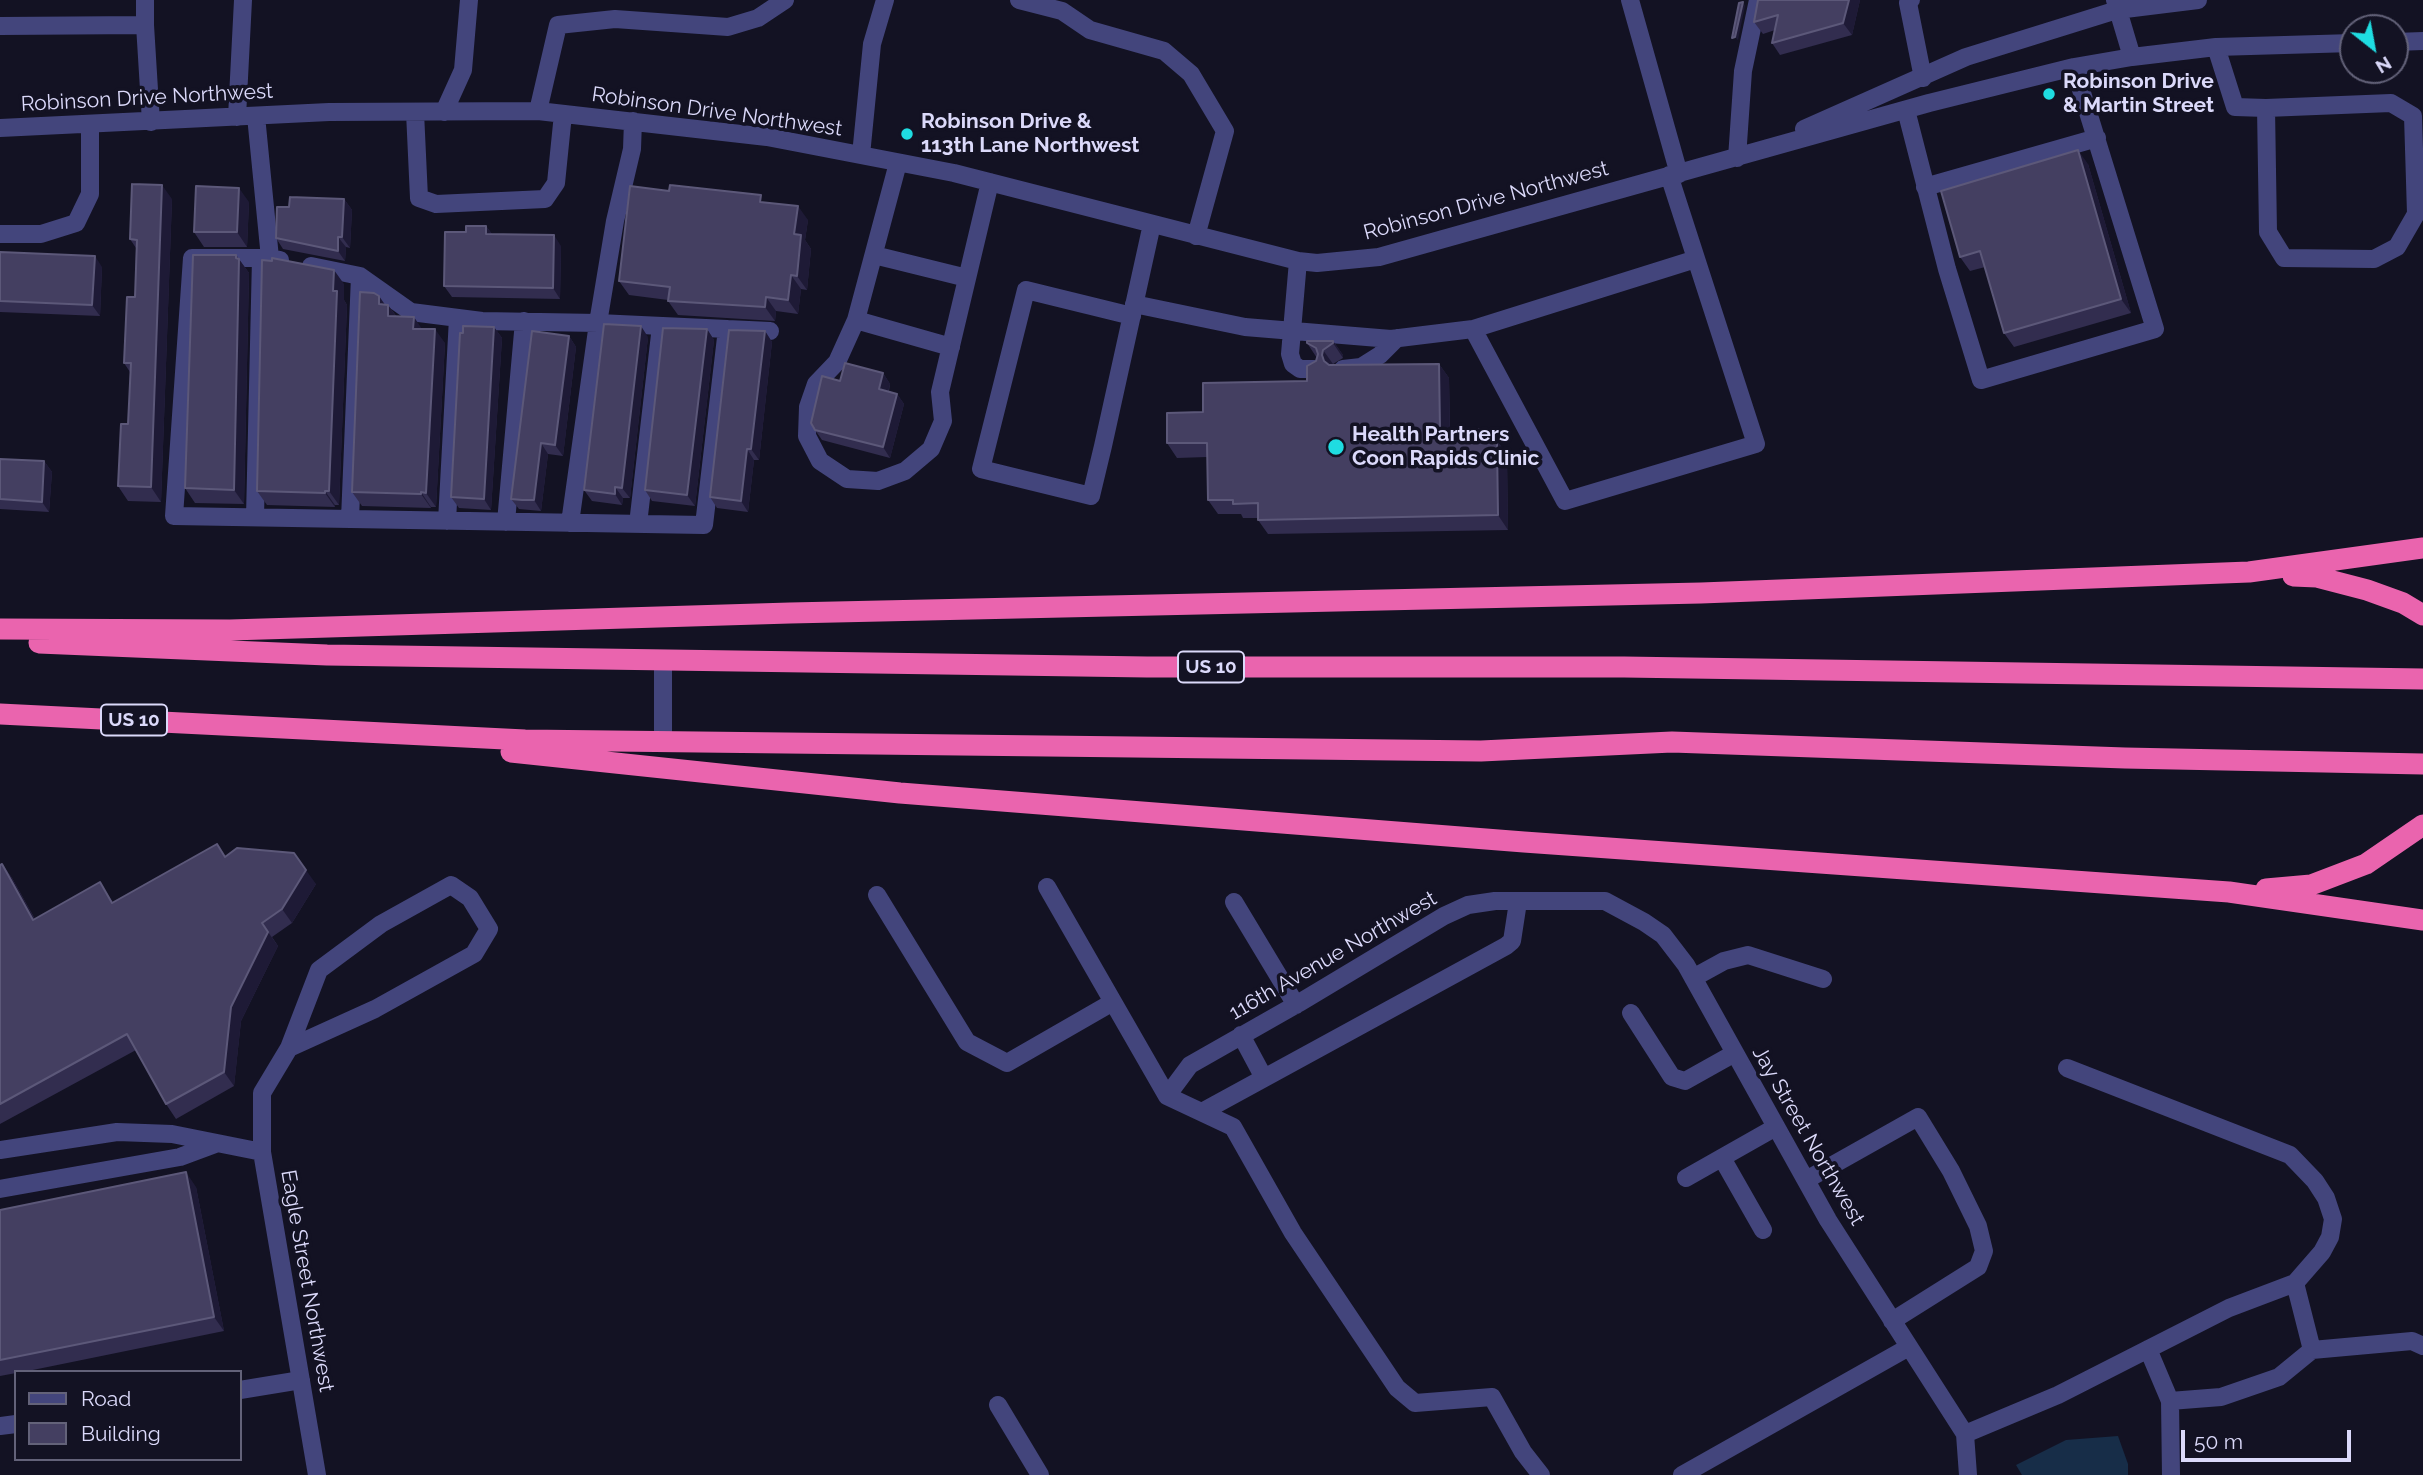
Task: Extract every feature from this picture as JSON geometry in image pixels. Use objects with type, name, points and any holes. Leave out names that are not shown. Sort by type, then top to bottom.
[{"type":"highway","points":[[0,629],[230,630],[790,613],[1674,593],[2249,572],[2423,548]]},
{"type":"highway","points":[[2249,572],[2317,577],[2367,590],[2403,603],[2423,615]]},
{"type":"highway","name":"US 10","points":[[0,640],[120,648],[327,655],[1147,667],[1624,667],[2423,679]]},
{"type":"highway","name":"US 10","points":[[0,714],[526,740],[1481,751],[1672,742],[2125,758],[2423,764]]},
{"type":"highway","points":[[268,727],[900,793],[1538,843],[2229,892],[2423,920]]},
{"type":"highway","points":[[2229,892],[2311,886],[2366,864],[2423,825]]},
{"type":"street","points":[[145,0],[151,122]]},
{"type":"street","points":[[243,0],[247,116],[266,258],[255,517]]},
{"type":"street","points":[[444,112],[463,70],[469,0]]},
{"type":"street","points":[[538,111],[558,25],[615,19],[728,27],[758,18],[785,0]]},
{"type":"street","points":[[861,155],[872,44],[885,0]]},
{"type":"street","points":[[1019,0],[1063,5],[1090,30],[1164,51],[1191,75],[1225,131],[1196,236]]},
{"type":"street","points":[[1474,329],[1565,501],[1756,444],[1696,259],[1630,0]]},
{"type":"street","points":[[1737,159],[1743,71],[1758,0]]},
{"type":"street","points":[[1910,0],[1908,3],[1923,78]]},
{"type":"street","name":"Robinson Drive Northwest","points":[[1737,159],[1966,57],[2116,5],[2197,0]]},
{"type":"street","points":[[2116,5],[2132,57]]},
{"type":"street","points":[[0,26],[145,25]]},
{"type":"street","name":"Robinson Drive Northwest","points":[[0,128],[247,116],[538,111],[767,137],[954,173],[1196,236],[1298,261],[1317,263],[1379,257],[1906,110],[2074,67],[2216,47],[2339,43]]},
{"type":"street","points":[[2216,47],[2235,107],[2391,103],[2413,116],[2416,214],[2397,247],[2374,259],[2284,258],[2268,232],[2266,108]]},
{"type":"street","points":[[1906,110],[1925,187],[1981,380],[2155,329],[2074,67]]},
{"type":"street","points":[[415,112],[419,198],[436,204],[545,199],[556,183],[563,114]]},
{"type":"street","points":[[570,523],[598,323],[615,221],[632,149],[633,121]]},
{"type":"street","points":[[0,234],[41,234],[76,223],[90,194],[90,125]]},
{"type":"street","points":[[1925,187],[2097,138]]},
{"type":"street","points":[[898,163],[856,320],[837,362],[816,384],[808,408],[807,436],[820,461],[847,479],[878,481],[905,471],[931,449],[943,421],[940,392],[990,182]]},
{"type":"street","points":[[1152,224],[1133,310],[1091,496],[981,469],[1026,290],[1133,310],[1245,327],[1397,338],[1474,329],[1696,259]]},
{"type":"street","points":[[873,255],[967,278]]},
{"type":"street","points":[[727,329],[704,525],[174,516],[192,258],[266,258],[360,276],[411,312],[458,318],[598,323],[662,326],[727,329],[770,331]]},
{"type":"street","points":[[1298,261],[1290,354],[1293,364],[1300,369],[1317,369]]},
{"type":"street","points":[[350,519],[360,276]]},
{"type":"street","points":[[447,521],[458,318]]},
{"type":"street","points":[[856,320],[951,347]]},
{"type":"street","points":[[506,522],[524,321]]},
{"type":"street","points":[[638,524],[662,326]]},
{"type":"street","points":[[1343,369],[1361,366],[1380,355],[1397,338]]},
{"type":"street","points":[[663,660],[663,742]]},
{"type":"street","points":[[452,885],[470,898],[489,929],[474,954],[375,1009],[289,1048],[319,970],[381,924],[452,885]]},
{"type":"street","points":[[1047,887],[1167,1096],[1233,1127],[1293,1233],[1397,1388],[1415,1403],[1492,1397],[1523,1452],[1541,1475]]},
{"type":"street","points":[[877,895],[967,1042],[1007,1063],[1113,1002]]},
{"type":"street","name":"Jay Street Northwest","points":[[1542,902],[1605,901],[1663,935],[1693,978],[1828,1220],[1965,1434],[1968,1475]]},
{"type":"street","points":[[1234,902],[1296,1005]]},
{"type":"street","points":[[1202,1112],[1506,946],[1512,941],[1518,902]]},
{"type":"street","name":"116th Avenue Northwest","points":[[1167,1096],[1190,1065],[1456,911],[1468,905],[1482,903],[1542,902]]},
{"type":"street","points":[[1693,978],[1724,961],[1748,956],[1823,979]]},
{"type":"street","points":[[1631,1013],[1672,1077],[1685,1081],[1735,1053]]},
{"type":"street","points":[[1241,1035],[1264,1078]]},
{"type":"street","name":"Eagle Street Northwest","points":[[289,1048],[262,1093],[262,1152],[317,1475]]},
{"type":"street","points":[[1965,1434],[2058,1395],[2229,1308],[2295,1283],[2322,1252],[2330,1237],[2333,1219],[2326,1198],[2315,1181],[2290,1155],[2067,1068]]},
{"type":"street","points":[[1806,1180],[1918,1117],[1951,1171],[1978,1226],[1984,1251],[1978,1267],[1892,1321]]},
{"type":"street","points":[[1686,1178],[1776,1127]]},
{"type":"street","points":[[0,1150],[117,1132],[172,1134],[262,1152]]},
{"type":"street","points":[[0,1189],[180,1157],[217,1143]]},
{"type":"street","points":[[1722,1158],[1763,1230]]},
{"type":"street","points":[[2295,1283],[2312,1350]]},
{"type":"street","points":[[2170,1401],[2221,1397],[2279,1377],[2312,1350],[2412,1340],[2423,1346]]},
{"type":"street","points":[[1682,1475],[1909,1347]]},
{"type":"street","points":[[2148,1349],[2170,1401],[2171,1475]]},
{"type":"street","points":[[242,1390],[301,1380]]},
{"type":"street","points":[[998,1405],[1040,1475]]},
{"type":"water","points":[[2118,1436],[2128,1464],[2128,1475],[2022,1475],[2016,1465],[2066,1440]]},
{"type":"building","points":[[1758,0],[1849,0],[1843,23],[1772,43],[1778,15],[1754,22]]},
{"type":"building","points":[[1743,2],[1735,37],[1732,38],[1739,3]]},
{"type":"building","points":[[2078,150],[2121,299],[2004,333],[1980,251],[1960,257],[1941,191]]},
{"type":"building","points":[[132,184],[162,185],[151,487],[118,486],[121,424],[128,424],[131,363],[124,363],[127,297],[135,297],[137,240],[130,239]]},
{"type":"building","points":[[670,185],[761,195],[760,202],[798,206],[794,234],[801,235],[797,276],[791,275],[788,300],[766,297],[765,307],[668,301],[670,287],[619,281],[630,186],[669,191]]},
{"type":"building","points":[[196,186],[239,188],[237,232],[194,232]]},
{"type":"building","points":[[290,197],[344,199],[342,237],[338,237],[338,251],[276,238],[277,207],[289,207]]},
{"type":"building","points":[[466,226],[486,226],[486,234],[554,235],[553,288],[444,286],[445,232],[466,232]]},
{"type":"building","points":[[0,252],[95,256],[92,305],[0,301]]},
{"type":"building","points":[[193,255],[236,255],[239,259],[234,490],[185,488]]},
{"type":"building","points":[[272,258],[334,270],[333,291],[337,291],[329,491],[325,493],[257,491],[262,260],[272,261]]},
{"type":"building","points":[[360,292],[379,296],[379,304],[388,305],[388,316],[414,317],[413,329],[435,329],[426,493],[352,492]]},
{"type":"building","points":[[604,324],[641,326],[622,488],[615,487],[615,494],[584,490]]},
{"type":"building","points":[[463,326],[494,327],[484,499],[451,497],[460,333],[463,333]]},
{"type":"building","points":[[663,328],[707,329],[687,495],[645,490]]},
{"type":"building","points":[[729,330],[765,331],[751,449],[747,449],[741,501],[710,497]]},
{"type":"building","points":[[532,331],[569,336],[555,445],[541,443],[534,500],[511,499]]},
{"type":"building","name":"Health Partners Coon Rapids Clinic","points":[[1307,341],[1333,341],[1323,350],[1322,355],[1329,365],[1439,364],[1440,430],[1486,429],[1486,436],[1494,436],[1494,444],[1497,444],[1498,515],[1258,520],[1258,503],[1233,504],[1233,500],[1208,500],[1207,443],[1167,443],[1167,413],[1203,412],[1203,383],[1307,381],[1307,366],[1316,361],[1318,354],[1316,348]]},
{"type":"building","points":[[845,363],[883,373],[879,389],[897,394],[883,447],[815,430],[811,423],[822,376],[840,381]]},
{"type":"building","points":[[0,459],[44,461],[42,502],[0,499]]},
{"type":"building","points":[[217,844],[225,857],[237,848],[294,853],[306,870],[282,909],[262,923],[268,932],[231,1007],[224,1072],[166,1104],[127,1034],[0,1104],[0,865],[2,864],[33,920],[100,882],[112,903]]},
{"type":"building","points":[[186,1172],[214,1317],[0,1360],[0,1210]]},
{"type":"place","name":"Robinson Drive & Martin Street","points":[[2049,94]]},
{"type":"place","name":"Robinson Drive & 113th Lane Northwest","points":[[907,134]]},
{"type":"place","name":"Health Partners Coon Rapids Clinic","points":[[1336,447]]}]
